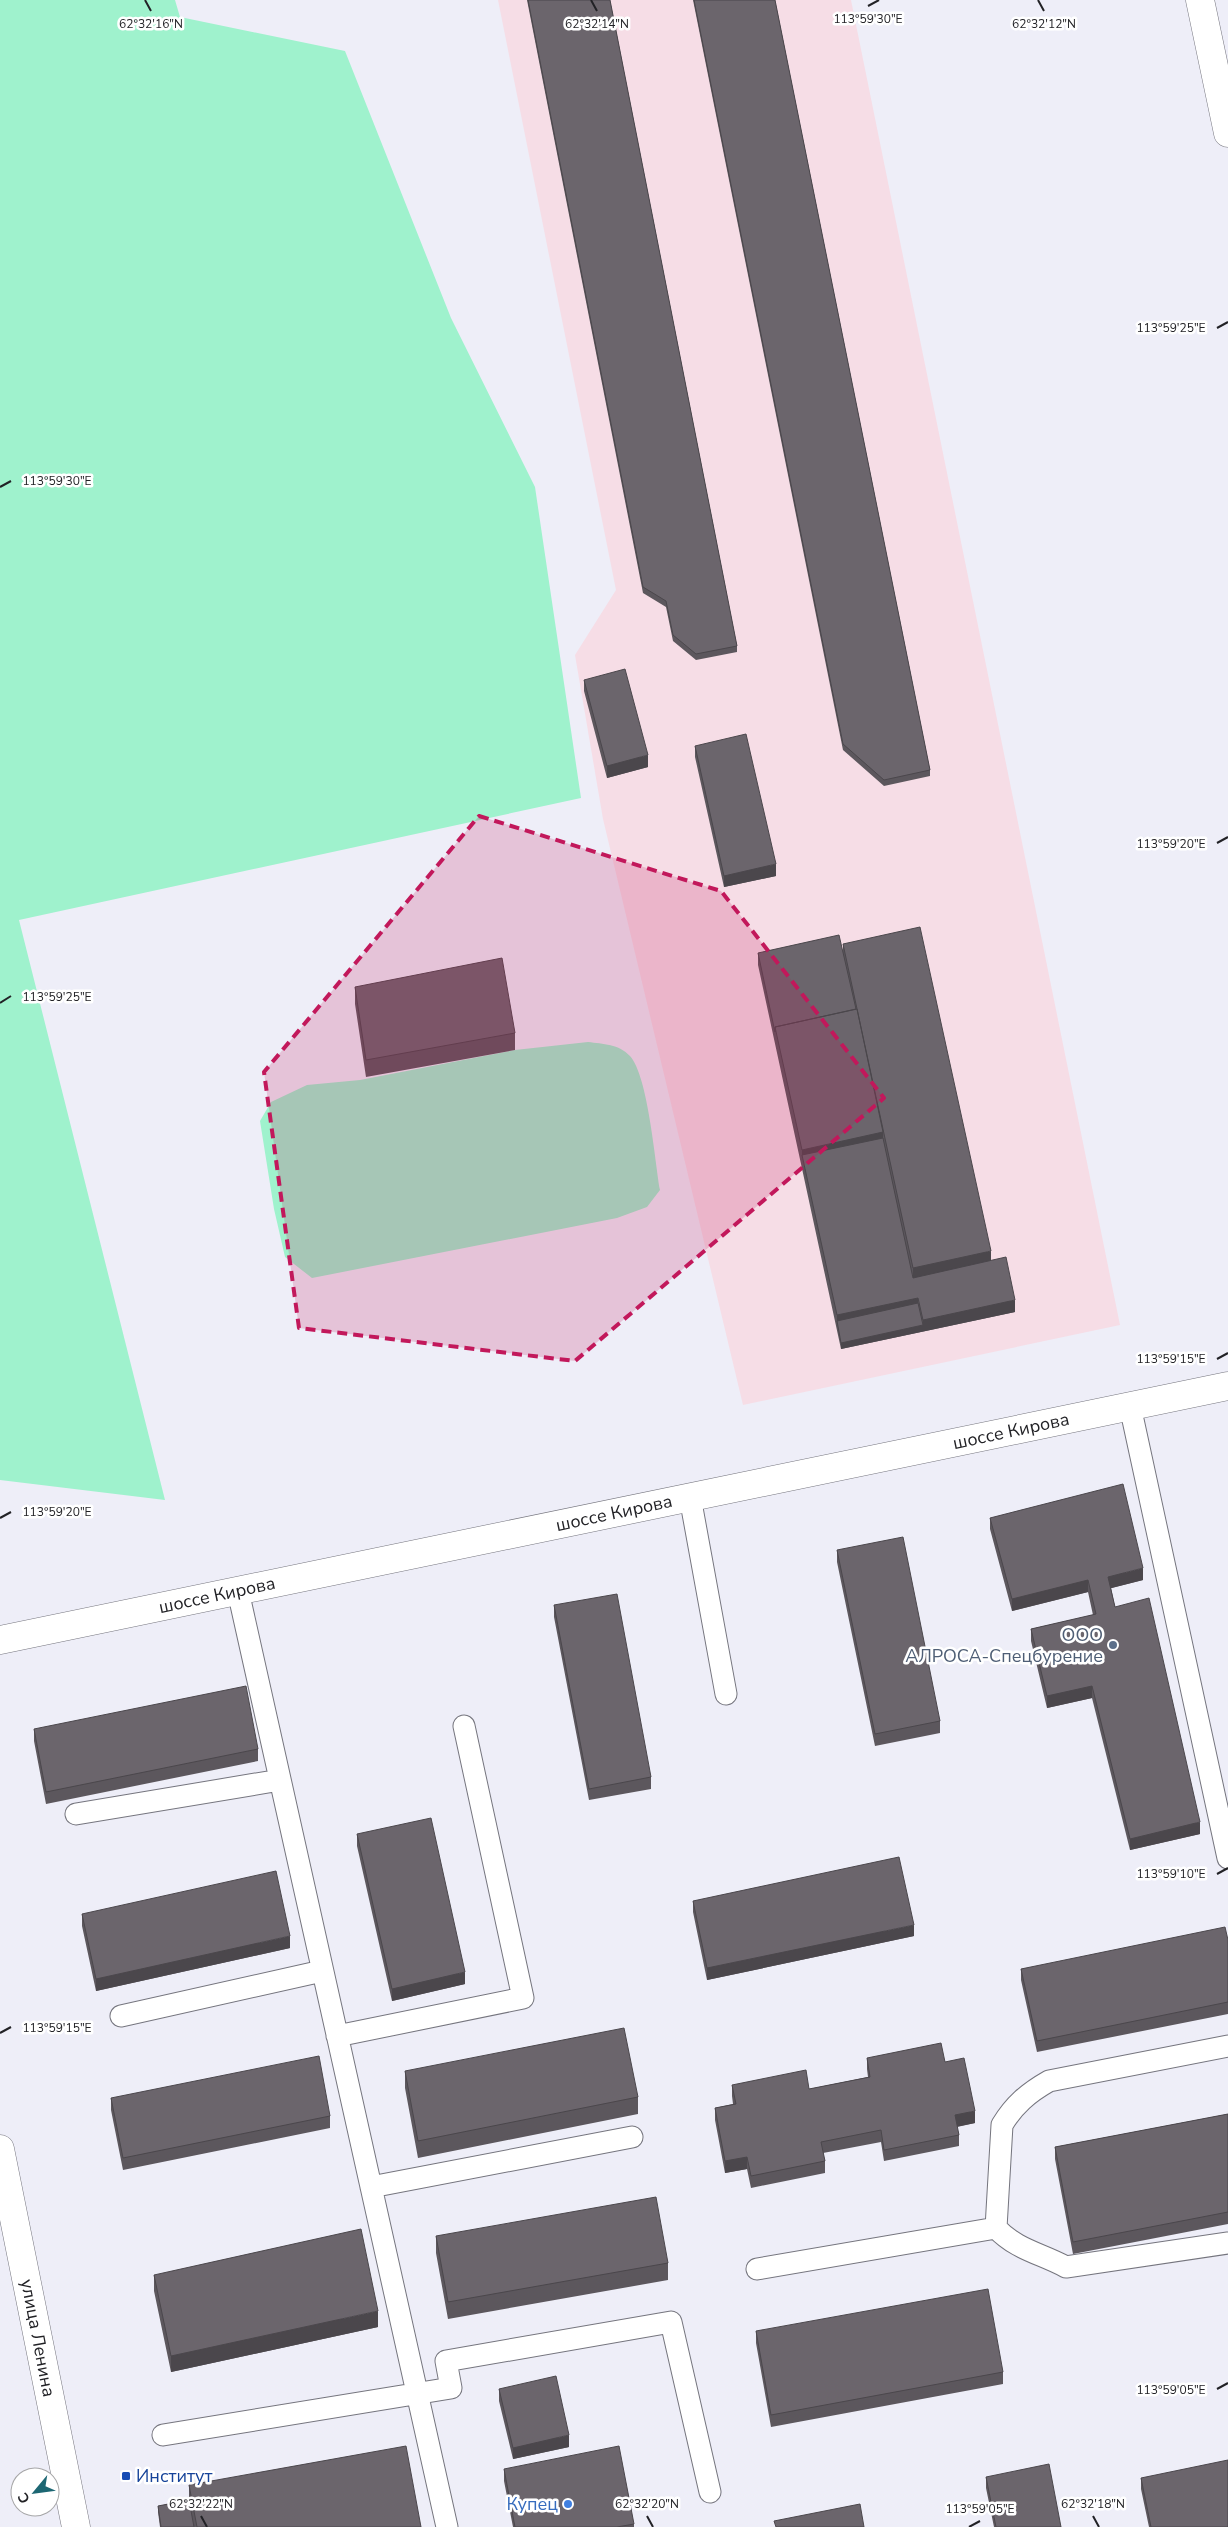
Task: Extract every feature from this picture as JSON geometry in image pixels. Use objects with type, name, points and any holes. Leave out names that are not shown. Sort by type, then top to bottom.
[{"type":"main road","points":[[1200,0],[1228,133]]},
{"type":"main road","name":"шоссе Кирова","points":[[0,1640],[1228,1386]]},
{"type":"main road","name":"улица Ленина","points":[[0,2149],[76,2527]]},
{"type":"lane","points":[[1130,1406],[1228,1858]]},
{"type":"lane","points":[[690,1497],[726,1694]]},
{"type":"lane","points":[[238,1591],[447,2527]]},
{"type":"lane","points":[[337,2036],[523,1998],[464,1726]]},
{"type":"lane","points":[[76,1814],[280,1780]]},
{"type":"lane","points":[[121,2016],[322,1971]]},
{"type":"lane","points":[[1228,2046],[1049,2081],[1028,2093],[1010,2111],[1002,2125],[996,2228],[1008,2240],[1023,2250],[1044,2255],[1066,2267],[1228,2243]]},
{"type":"lane","points":[[371,2187],[632,2137]]},
{"type":"lane","points":[[756,2269],[996,2228]]},
{"type":"lane","points":[[163,2435],[417,2392],[452,2388],[446,2361],[671,2322],[710,2492]]},
{"type":"highlighted area","points":[[479,816],[721,891],[884,1098],[575,1361],[299,1328],[264,1072]]},
{"type":"shaded area","points":[[498,0],[851,0],[1120,1325],[743,1405],[603,819],[575,655],[616,590]]},
{"type":"green space","points":[[0,0],[175,0],[180,17],[345,51],[451,318],[535,487],[581,798],[19,920],[165,1500],[0,1480]]},
{"type":"green space","points":[[588,1042],[610,1045],[626,1052],[636,1066],[642,1081],[660,1190],[647,1207],[617,1218],[312,1278],[285,1257],[274,1209],[260,1121],[271,1102],[307,1085],[360,1080],[515,1050]]},
{"type":"building","points":[[528,0],[610,0],[737,646],[696,654],[673,635],[666,601],[643,587]]},
{"type":"building","points":[[694,0],[775,0],[930,770],[884,780],[843,744]]},
{"type":"building","points":[[625,669],[648,755],[607,766],[584,680]]},
{"type":"building","points":[[746,734],[776,864],[724,876],[695,746]]},
{"type":"building","points":[[920,927],[991,1251],[913,1268],[843,944]]},
{"type":"building","points":[[839,935],[856,1009],[775,1027],[775,1032],[758,953]]},
{"type":"building","points":[[502,958],[515,1033],[366,1060],[355,987]]},
{"type":"building","points":[[857,1009],[883,1132],[802,1150],[775,1027]]},
{"type":"building","points":[[883,1138],[913,1278],[1006,1257],[1015,1300],[923,1320],[918,1298],[837,1315],[802,1155]]},
{"type":"building","points":[[918,1303],[923,1325],[841,1343],[837,1321]]},
{"type":"building","points":[[1123,1484],[1143,1568],[1108,1577],[1115,1607],[1149,1598],[1200,1822],[1130,1839],[1092,1686],[1047,1696],[1031,1629],[1096,1614],[1088,1580],[1012,1599],[990,1518]]},
{"type":"building","points":[[903,1537],[940,1721],[875,1734],[837,1550]]},
{"type":"building","points":[[617,1594],[651,1777],[589,1789],[554,1605]]},
{"type":"building","points":[[246,1686],[258,1749],[46,1792],[34,1729]]},
{"type":"building","points":[[431,1818],[465,1972],[392,1989],[357,1834]]},
{"type":"building","points":[[899,1857],[914,1925],[707,1968],[693,1901]]},
{"type":"building","points":[[276,1871],[290,1936],[96,1979],[82,1914]]},
{"type":"building","points":[[1225,1927],[1228,1940],[1228,2002],[1037,2041],[1021,1969]]},
{"type":"building","points":[[624,2028],[638,2097],[418,2141],[405,2071]]},
{"type":"building","points":[[941,2043],[945,2062],[964,2058],[975,2111],[955,2115],[959,2135],[884,2150],[881,2130],[821,2142],[825,2161],[751,2176],[747,2157],[725,2161],[715,2108],[736,2104],[732,2085],[806,2070],[809,2089],[870,2077],[867,2058]]},
{"type":"building","points":[[319,2056],[330,2116],[123,2158],[111,2098]]},
{"type":"building","points":[[1228,2114],[1228,2212],[1073,2242],[1055,2147]]},
{"type":"building","points":[[656,2197],[668,2263],[448,2302],[436,2236]]},
{"type":"building","points":[[361,2229],[378,2311],[171,2356],[154,2275]]},
{"type":"building","points":[[988,2289],[1003,2372],[771,2415],[756,2331]]},
{"type":"building","points":[[556,2376],[569,2435],[513,2448],[499,2389]]},
{"type":"building","points":[[406,2446],[421,2527],[197,2527],[189,2485]]},
{"type":"building","name":"Купец","points":[[619,2446],[634,2524],[617,2527],[515,2527],[504,2469]]},
{"type":"building","points":[[1228,2460],[1228,2527],[1151,2527],[1141,2478]]},
{"type":"building","points":[[1049,2464],[1061,2527],[996,2527],[986,2477]]},
{"type":"building","points":[[189,2500],[194,2527],[161,2527],[158,2506]]},
{"type":"building","points":[[860,2504],[864,2527],[776,2527],[774,2521]]},
{"type":"place","name":"ООО АЛРОСА-Спецбурение","points":[[1113,1645]]},
{"type":"place","name":"Институт","points":[[126,2476]]},
{"type":"place","name":"Купец","points":[[568,2504]]}]
